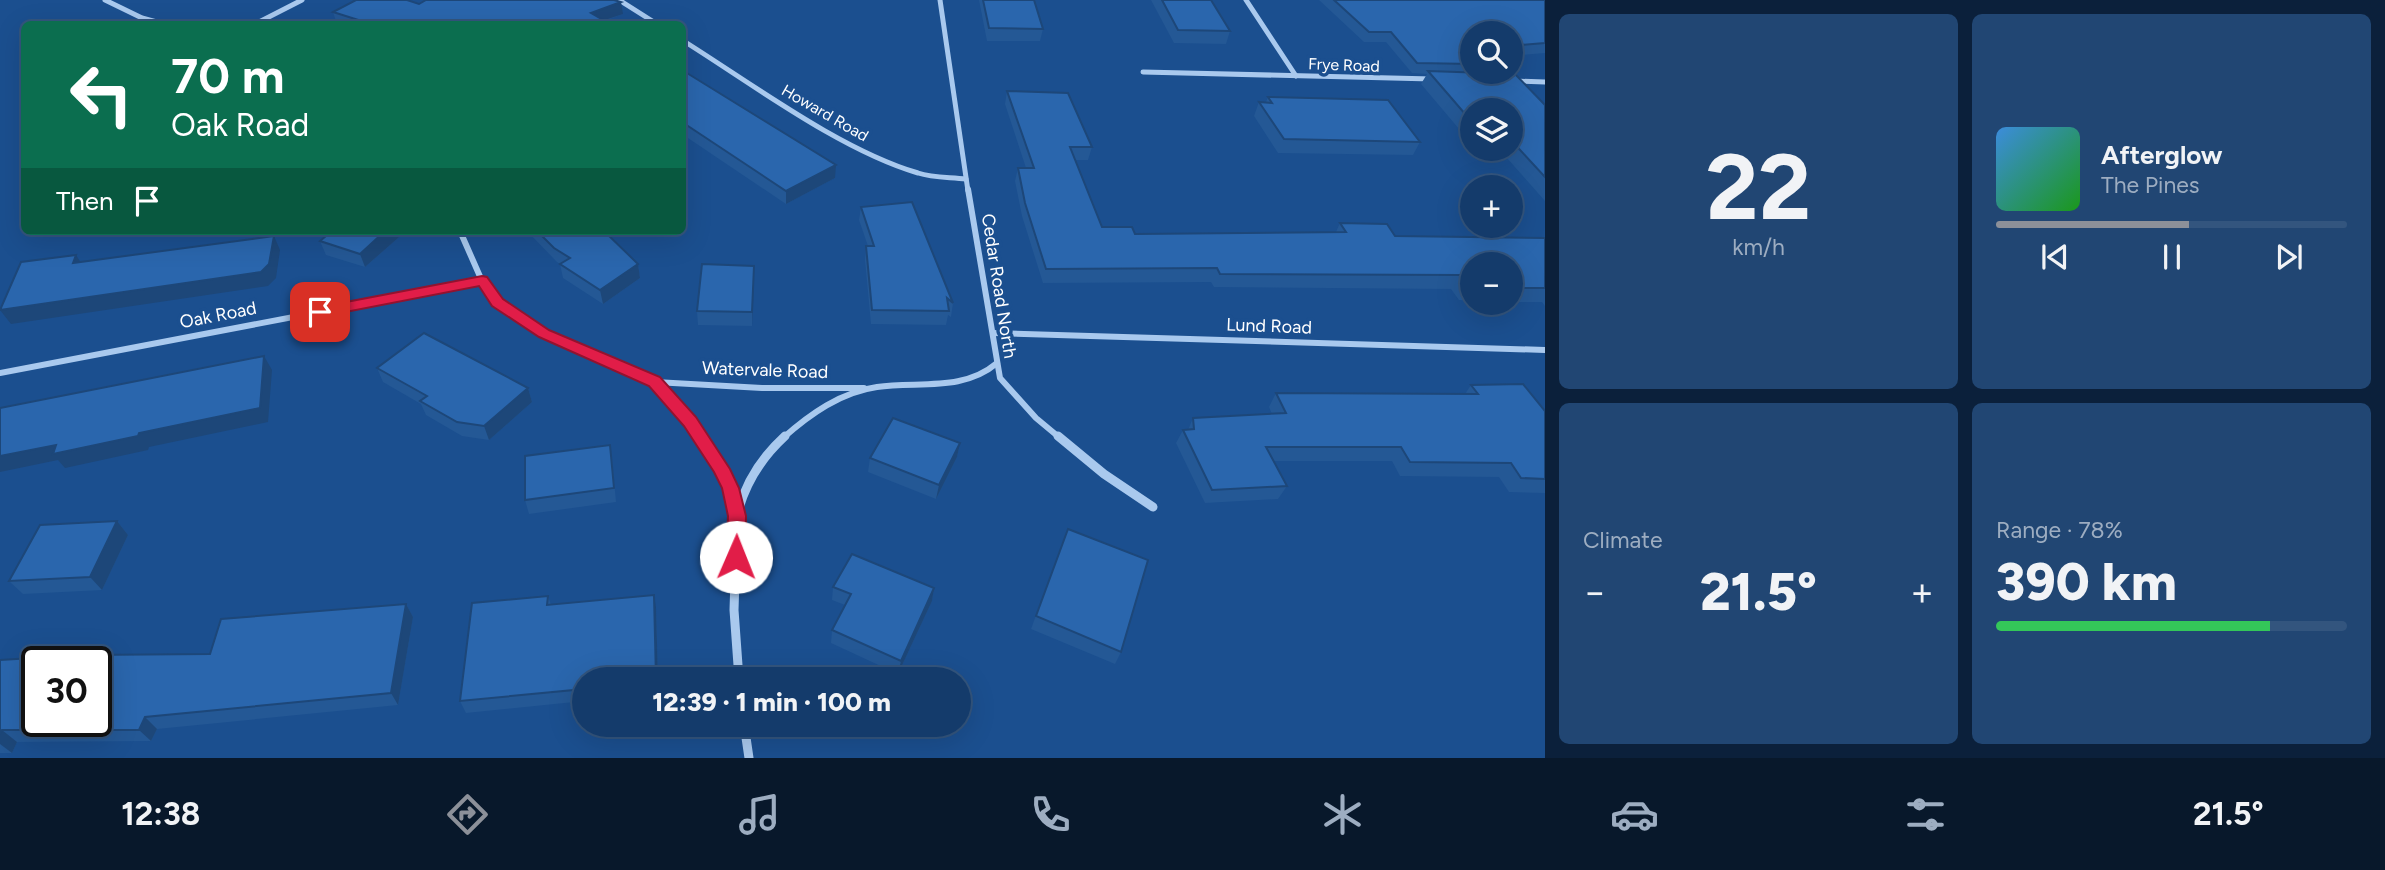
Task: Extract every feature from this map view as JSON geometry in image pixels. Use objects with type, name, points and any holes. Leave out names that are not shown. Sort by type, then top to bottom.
[{"type":"street","points":[[105,0],[153,21]]},
{"type":"street","points":[[261,21],[302,0]]},
{"type":"street","points":[[619,0],[652,21]]},
{"type":"street","name":"Cedar Road North","points":[[940,0],[966,179],[1000,378],[1035,418],[1104,474],[1153,507]]},
{"type":"street","points":[[1246,0],[1296,76]]},
{"type":"street","name":"Howard Road","points":[[686,43],[813,122],[877,158],[920,174],[966,179]]},
{"type":"street","name":"Frye Road","points":[[1143,72],[1434,79]]},
{"type":"street","points":[[1523,81],[1545,82]]},
{"type":"street","name":"Watervale Road","points":[[462,235],[482,281],[498,302],[544,333],[654,382],[762,388],[874,388]]},
{"type":"street","name":"Oak Road","points":[[0,373],[482,281]]},
{"type":"street","name":"Lund Road","points":[[993,333],[1545,350]]},
{"type":"street","points":[[737,516],[744,490],[751,477],[789,431],[833,401],[874,388],[953,381],[980,374],[997,363]]},
{"type":"street","name":"Watervale Road","points":[[654,382],[690,422],[722,469],[730,488],[737,516],[734,610],[738,667]]},
{"type":"street","points":[[746,737],[749,758]]},
{"type":"building","points":[[356,0],[407,0],[419,4],[426,0],[621,2],[591,13],[605,21],[362,21],[333,12]]},
{"type":"building","points":[[983,0],[1034,0],[1043,29],[989,28]]},
{"type":"building","points":[[1162,0],[1211,0],[1230,31],[1178,30]]},
{"type":"building","points":[[1334,0],[1545,0],[1545,43],[1523,45],[1523,21],[1460,21],[1460,64],[1417,63],[1391,32],[1369,32]]},
{"type":"building","points":[[1428,71],[1460,72],[1460,84],[1523,82],[1545,105],[1545,177],[1523,153],[1523,98],[1460,98],[1460,108]]},
{"type":"building","points":[[686,72],[836,165],[786,191],[686,125]]},
{"type":"building","points":[[1007,91],[1068,93],[1092,147],[1070,147],[1102,227],[1132,227],[1135,234],[1346,232],[1340,223],[1387,224],[1395,236],[1545,238],[1545,288],[1523,288],[1523,252],[1460,252],[1460,275],[1220,274],[1217,268],[1046,269],[1025,203],[1018,168],[1034,168]]},
{"type":"building","points":[[1268,97],[1388,100],[1420,142],[1284,139],[1259,102],[1272,103]]},
{"type":"building","points":[[912,202],[953,303],[947,298],[949,311],[872,310],[866,246],[874,246],[861,207]]},
{"type":"building","points":[[327,235],[381,235],[360,254],[320,241]]},
{"type":"building","points":[[541,235],[608,235],[638,264],[600,290],[560,264],[570,258],[554,248]]},
{"type":"building","points":[[274,236],[269,264],[261,272],[0,310],[21,262],[76,255],[73,263]]},
{"type":"building","points":[[702,264],[754,266],[752,312],[697,311]]},
{"type":"building","points":[[424,333],[528,388],[484,426],[457,422],[420,401],[427,396],[377,368]]},
{"type":"building","points":[[264,356],[260,408],[53,454],[56,445],[0,456],[0,408]]},
{"type":"building","points":[[1523,384],[1545,411],[1545,479],[1521,478],[1511,463],[1410,462],[1401,447],[1266,447],[1287,486],[1212,490],[1183,430],[1194,429],[1193,418],[1286,413],[1276,393],[1478,394],[1471,385]]},
{"type":"building","points":[[893,418],[960,443],[939,485],[870,458]]},
{"type":"building","points":[[610,445],[614,488],[525,500],[525,456]]},
{"type":"building","points":[[117,521],[90,577],[9,581],[40,525]]},
{"type":"building","points":[[1068,529],[1148,560],[1121,652],[1036,616]]},
{"type":"building","points":[[852,554],[934,588],[901,661],[832,630],[851,594],[833,587]]},
{"type":"building","points":[[654,595],[656,667],[572,667],[572,690],[460,701],[472,603],[548,596],[547,605]]},
{"type":"building","points":[[406,604],[391,693],[145,717],[139,730],[112,730],[112,655],[210,654],[221,619]]},
{"type":"building","points":[[21,659],[21,730],[2,730],[0,734],[0,660]]},
{"type":"route","points":[[320,312],[482,281],[498,302],[544,333],[654,382],[674,401],[722,469],[737,516],[736,557]]}]
